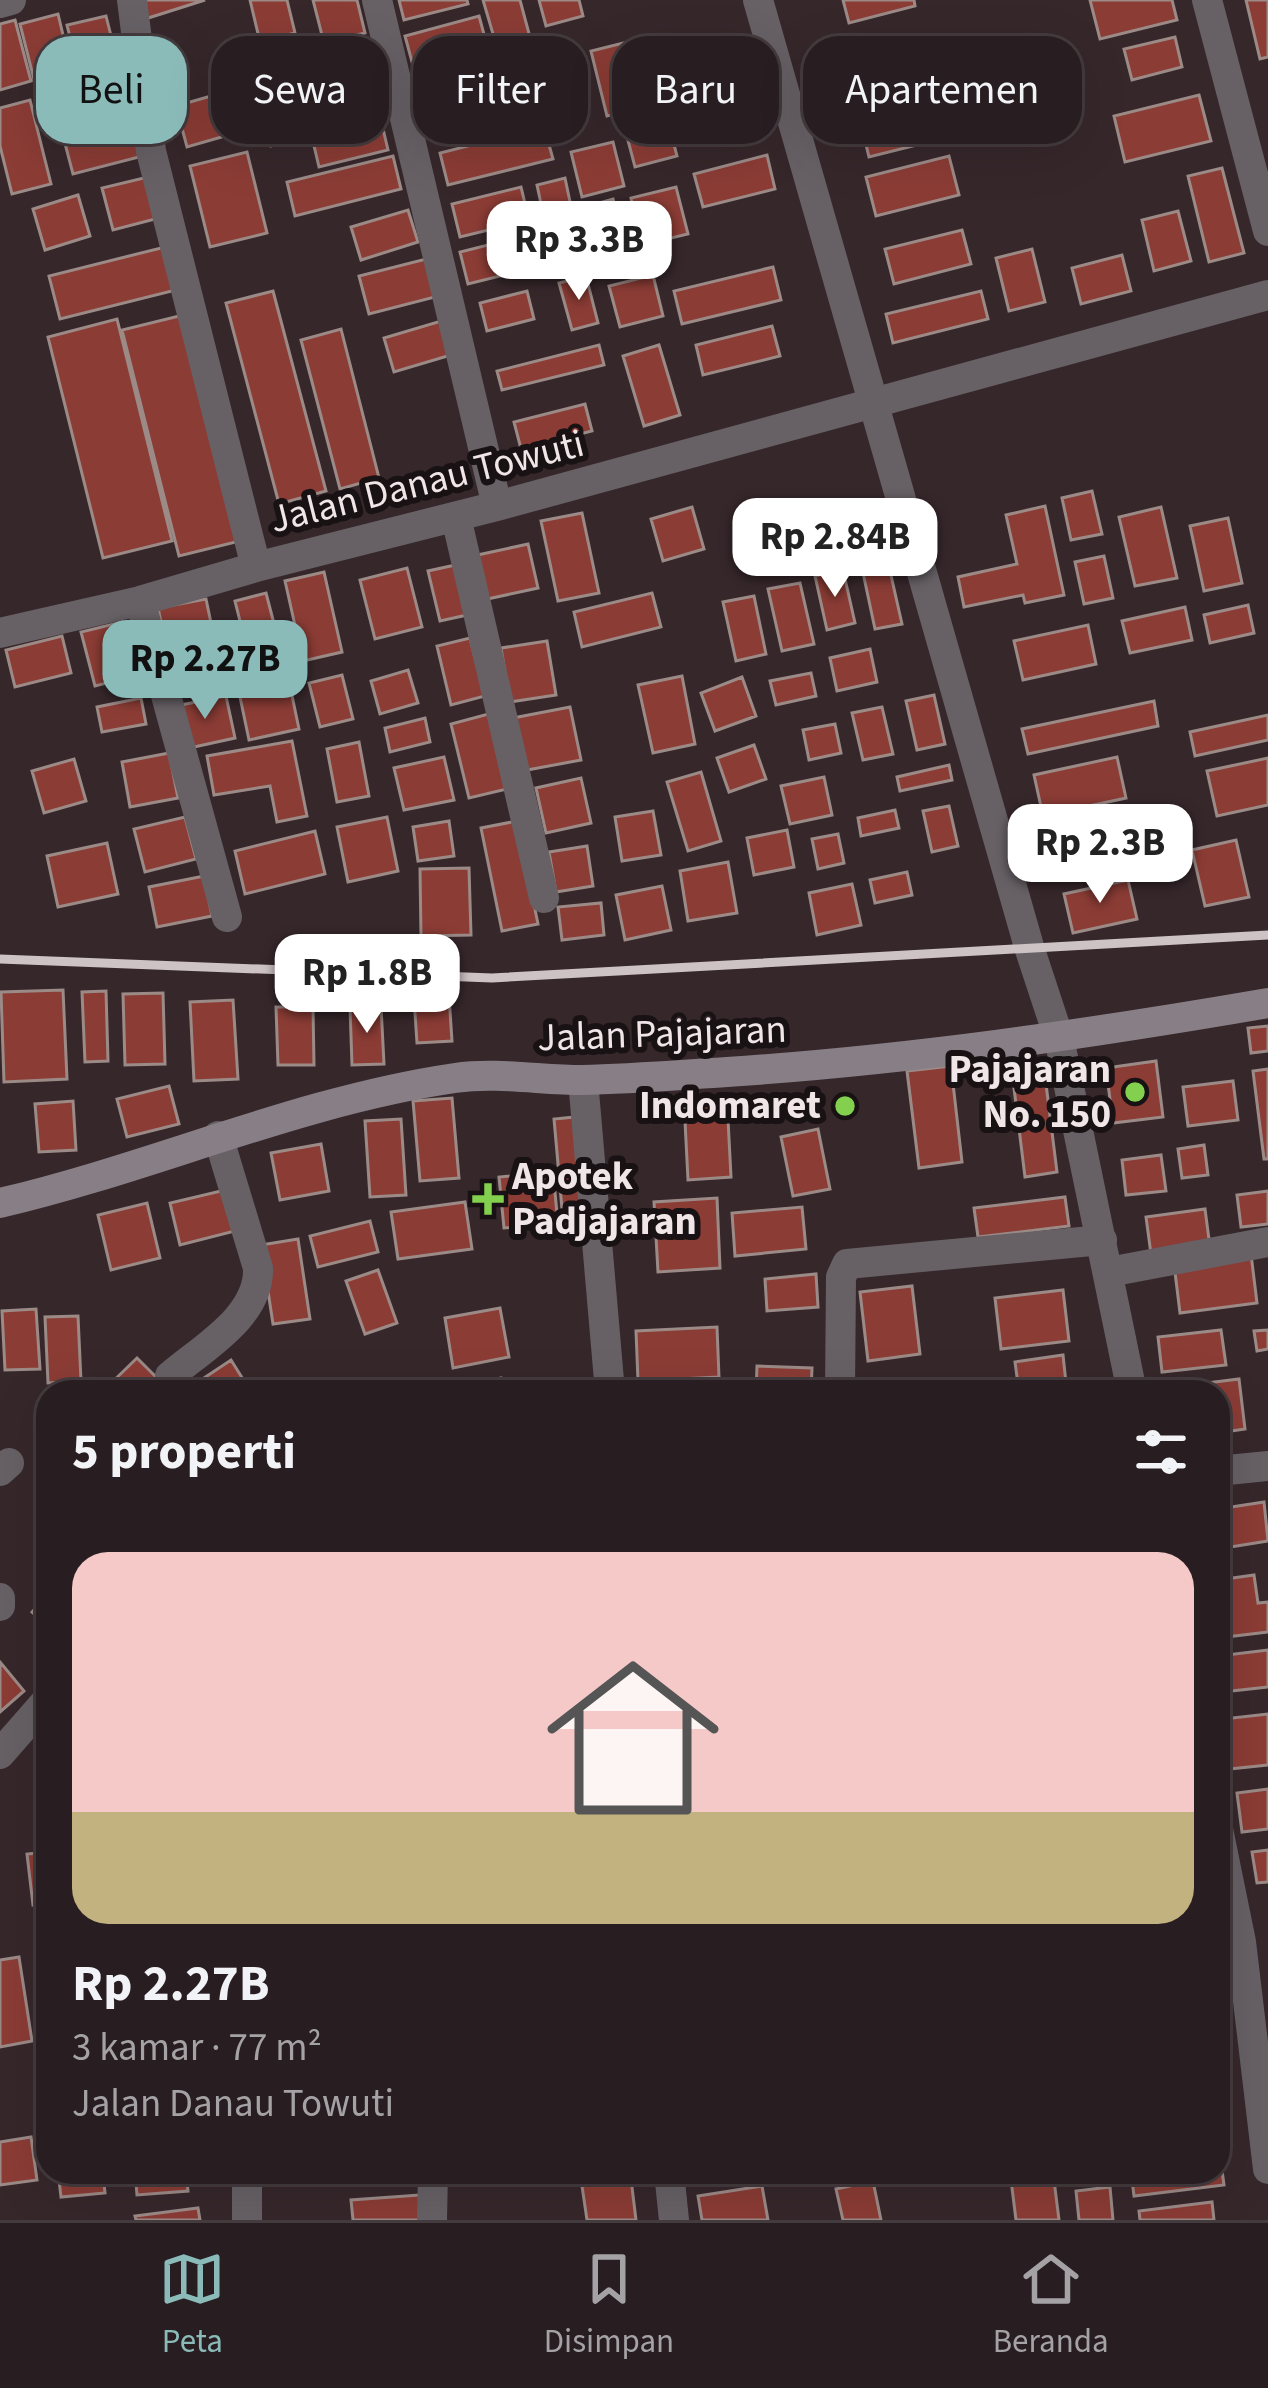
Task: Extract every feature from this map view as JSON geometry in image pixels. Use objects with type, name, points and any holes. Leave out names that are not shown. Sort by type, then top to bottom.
[{"type":"main road","name":"Jalan Pajajaran","points":[[0,1203],[124,1172],[218,1136],[380,1090],[462,1077],[583,1080],[884,1061],[1268,1004]]},
{"type":"street","points":[[0,2],[11,0]]},
{"type":"street","points":[[132,0],[151,151],[256,567]]},
{"type":"street","points":[[377,0],[497,506]]},
{"type":"street","points":[[758,0],[1059,1038],[1130,1380]]},
{"type":"street","points":[[1207,0],[1268,231]]},
{"type":"street","name":"Jalan Danau Towuti","points":[[0,633],[456,517],[1268,295]]},
{"type":"street","points":[[456,517],[544,898]]},
{"type":"street","points":[[140,601],[227,916]]},
{"type":"street","points":[[583,1080],[609,1380]]},
{"type":"street","points":[[170,1376],[249,1308],[259,1285],[218,1136]]},
{"type":"street","points":[[840,1380],[841,1276],[847,1264],[1102,1240]]},
{"type":"street","points":[[1109,1272],[1268,1242]]},
{"type":"street","points":[[1230,1471],[1268,1466]]},
{"type":"street","points":[[0,1754],[36,1713]]},
{"type":"street","points":[[1230,1883],[1241,1933],[1268,2169]]},
{"type":"street","points":[[248,2184],[248,2220]]},
{"type":"street","points":[[432,2220],[433,2184]]},
{"type":"street","points":[[670,2184],[674,2220]]},
{"type":"building","points":[[139,0],[205,0],[145,19]]},
{"type":"building","points":[[250,0],[287,0],[295,33],[259,36]]},
{"type":"building","points":[[313,0],[357,0],[365,33],[322,36]]},
{"type":"building","points":[[399,0],[467,0],[468,4],[404,20]]},
{"type":"building","points":[[483,0],[520,0],[530,36],[494,36]]},
{"type":"building","points":[[539,0],[579,0],[583,16],[546,26]]},
{"type":"building","points":[[843,0],[914,0],[915,6],[849,23]]},
{"type":"building","points":[[1090,0],[1172,0],[1177,20],[1100,39]]},
{"type":"building","points":[[1246,0],[1268,0],[1268,57],[1260,59]]},
{"type":"building","points":[[58,14],[63,36],[36,36],[36,87],[20,24]]},
{"type":"building","points":[[106,16],[111,36],[70,36],[67,25]]},
{"type":"building","points":[[479,16],[484,36],[413,36],[413,66],[405,36]]},
{"type":"building","points":[[15,20],[31,81],[0,90],[0,24]]},
{"type":"building","points":[[1175,37],[1182,67],[1132,80],[1124,49]]},
{"type":"building","points":[[612,46],[612,115],[607,116],[591,51]]},
{"type":"building","points":[[1199,95],[1211,141],[1125,162],[1114,116]]},
{"type":"building","points":[[211,96],[211,140],[187,147],[187,103]]},
{"type":"building","points":[[30,100],[36,144],[41,144],[51,184],[12,194],[0,146],[0,108]]},
{"type":"building","points":[[612,142],[624,186],[582,197],[571,152]]},
{"type":"building","points":[[65,144],[140,144],[143,156],[73,174]]},
{"type":"building","points":[[314,144],[387,144],[388,150],[319,167]]},
{"type":"building","points":[[476,144],[549,144],[553,159],[448,185],[440,153]]},
{"type":"building","points":[[629,144],[674,144],[677,156],[635,167]]},
{"type":"building","points":[[866,144],[921,144],[869,157]]},
{"type":"building","points":[[247,152],[267,233],[210,247],[190,166]]},
{"type":"building","points":[[767,155],[775,189],[703,207],[694,174]]},
{"type":"building","points":[[393,156],[401,189],[295,216],[287,182]]},
{"type":"building","points":[[949,156],[959,195],[876,216],[866,177]]},
{"type":"building","points":[[1222,168],[1244,253],[1209,262],[1188,176]]},
{"type":"building","points":[[152,176],[163,217],[113,230],[102,188]]},
{"type":"building","points":[[565,178],[577,235],[549,241],[537,185]]},
{"type":"building","points":[[521,187],[529,220],[460,237],[452,204]]},
{"type":"building","points":[[676,187],[688,234],[642,245],[631,198]]},
{"type":"building","points":[[78,195],[90,236],[45,250],[33,209]]},
{"type":"building","points":[[613,199],[631,264],[599,273],[581,208]]},
{"type":"building","points":[[408,210],[418,242],[361,260],[351,227]]},
{"type":"building","points":[[1178,211],[1191,261],[1154,271],[1142,220]]},
{"type":"building","points":[[962,230],[971,264],[894,284],[885,249]]},
{"type":"building","points":[[528,235],[536,267],[468,284],[460,252]]},
{"type":"building","points":[[165,247],[176,290],[60,319],[49,276]]},
{"type":"building","points":[[1032,249],[1045,302],[1009,311],[996,258]]},
{"type":"building","points":[[1122,255],[1131,291],[1081,304],[1072,268]]},
{"type":"building","points":[[426,259],[435,297],[369,314],[359,276]]},
{"type":"building","points":[[773,267],[781,300],[682,324],[674,291]]},
{"type":"building","points":[[653,275],[663,316],[620,327],[609,286]]},
{"type":"building","points":[[586,276],[598,323],[572,330],[559,283]]},
{"type":"building","points":[[273,291],[326,491],[279,504],[226,303]]},
{"type":"building","points":[[527,291],[534,319],[487,331],[480,303]]},
{"type":"building","points":[[981,291],[988,319],[893,343],[886,314]]},
{"type":"building","points":[[183,315],[240,541],[179,556],[122,330]]},
{"type":"building","points":[[117,319],[172,541],[103,558],[48,337]]},
{"type":"building","points":[[441,321],[451,355],[394,372],[384,338]]},
{"type":"building","points":[[772,326],[780,356],[703,375],[696,345]]},
{"type":"building","points":[[341,329],[379,478],[340,489],[301,340]]},
{"type":"building","points":[[599,345],[604,365],[502,390],[497,371]]},
{"type":"building","points":[[659,345],[680,415],[644,426],[623,356]]},
{"type":"building","points":[[585,404],[592,431],[521,449],[514,422]]},
{"type":"building","points":[[1092,491],[1102,534],[1071,540],[1062,498]]},
{"type":"building","points":[[1045,506],[1064,595],[1025,603],[1023,595],[964,607],[958,577],[1017,564],[1006,515]]},
{"type":"building","points":[[692,507],[704,549],[663,561],[651,519]]},
{"type":"building","points":[[1161,507],[1177,578],[1135,586],[1119,517]]},
{"type":"building","points":[[582,513],[599,593],[558,601],[541,521]]},
{"type":"building","points":[[1228,518],[1242,583],[1204,591],[1190,526]]},
{"type":"building","points":[[528,544],[538,588],[483,600],[473,556]]},
{"type":"building","points":[[1104,556],[1113,598],[1084,604],[1075,562]]},
{"type":"building","points":[[888,562],[902,624],[875,629],[862,568]]},
{"type":"building","points":[[455,565],[467,615],[440,621],[428,571]]},
{"type":"building","points":[[407,568],[422,627],[375,639],[360,580]]},
{"type":"building","points":[[843,570],[855,623],[827,630],[815,576]]},
{"type":"building","points":[[324,572],[342,652],[303,661],[285,581]]},
{"type":"building","points":[[800,583],[814,644],[782,651],[768,589]]},
{"type":"building","points":[[266,593],[283,658],[251,665],[235,601]]},
{"type":"building","points":[[652,593],[661,627],[582,647],[574,612]]},
{"type":"building","points":[[754,596],[766,654],[736,661],[723,602]]},
{"type":"building","points":[[206,599],[220,666],[173,676],[158,608]]},
{"type":"building","points":[[1248,605],[1254,633],[1210,643],[1204,615]]},
{"type":"building","points":[[1185,607],[1192,640],[1130,653],[1122,621]]},
{"type":"building","points":[[122,622],[135,676],[95,686],[81,632]]},
{"type":"building","points":[[1088,625],[1096,664],[1023,680],[1014,641]]},
{"type":"building","points":[[62,636],[71,673],[15,687],[6,650]]},
{"type":"building","points":[[470,638],[485,696],[451,705],[437,646]]},
{"type":"building","points":[[547,641],[556,695],[510,702],[501,648]]},
{"type":"building","points":[[870,649],[877,682],[837,691],[830,658]]},
{"type":"building","points":[[408,670],[418,703],[380,714],[371,681]]},
{"type":"building","points":[[811,673],[816,696],[776,705],[770,681]]},
{"type":"building","points":[[342,675],[353,719],[320,727],[309,683]]},
{"type":"building","points":[[682,676],[695,744],[653,753],[638,685]]},
{"type":"building","points":[[742,677],[756,716],[715,731],[701,693]]},
{"type":"building","points":[[290,686],[299,729],[249,740],[240,697]]},
{"type":"building","points":[[934,695],[945,744],[917,750],[906,701]]},
{"type":"building","points":[[226,696],[235,738],[185,749],[176,706]]},
{"type":"building","points":[[141,698],[146,724],[102,732],[97,707]]},
{"type":"building","points":[[1154,701],[1158,726],[1028,754],[1022,729]]},
{"type":"building","points":[[570,707],[581,760],[522,771],[513,718]]},
{"type":"building","points":[[882,707],[893,754],[863,760],[852,713]]},
{"type":"building","points":[[492,713],[511,788],[469,798],[451,724]]},
{"type":"building","points":[[1268,715],[1268,740],[1195,756],[1190,732]]},
{"type":"building","points":[[425,718],[430,742],[390,752],[385,728]]},
{"type":"building","points":[[835,724],[841,753],[809,760],[803,730]]},
{"type":"building","points":[[292,741],[307,816],[277,822],[270,786],[214,795],[207,756]]},
{"type":"building","points":[[359,742],[369,796],[337,802],[327,749]]},
{"type":"building","points":[[754,745],[766,779],[729,792],[717,758]]},
{"type":"building","points":[[169,753],[178,798],[130,807],[122,762]]},
{"type":"building","points":[[444,757],[454,800],[404,810],[394,768]]},
{"type":"building","points":[[1117,757],[1126,798],[1043,816],[1034,775]]},
{"type":"building","points":[[1268,758],[1268,805],[1217,816],[1207,771]]},
{"type":"building","points":[[74,759],[86,801],[44,813],[32,771]]},
{"type":"building","points":[[949,765],[952,780],[900,791],[897,777]]},
{"type":"building","points":[[701,772],[721,841],[688,851],[667,782]]},
{"type":"building","points":[[824,777],[832,815],[790,824],[781,786]]},
{"type":"building","points":[[581,778],[591,823],[546,833],[536,788]]},
{"type":"building","points":[[949,806],[958,846],[932,852],[923,811]]},
{"type":"building","points":[[895,810],[899,828],[861,836],[858,818]]},
{"type":"building","points":[[653,811],[661,855],[622,861],[615,817]]},
{"type":"building","points":[[185,817],[196,859],[145,872],[134,829]]},
{"type":"building","points":[[387,817],[398,871],[348,882],[337,827]]},
{"type":"building","points":[[1168,819],[1174,847],[1129,857],[1123,829]]},
{"type":"building","points":[[449,821],[454,856],[418,861],[413,827]]},
{"type":"building","points":[[517,821],[538,924],[502,931],[481,828]]},
{"type":"building","points":[[787,830],[794,867],[754,875],[747,838]]},
{"type":"building","points":[[315,831],[325,874],[245,894],[235,851]]},
{"type":"building","points":[[838,834],[844,863],[818,869],[812,839]]},
{"type":"building","points":[[1236,840],[1249,897],[1205,906],[1192,850]]},
{"type":"building","points":[[107,843],[118,894],[58,907],[47,856]]},
{"type":"building","points":[[587,846],[593,886],[556,892],[549,852]]},
{"type":"building","points":[[1071,848],[1076,868],[1029,878],[1024,858]]},
{"type":"building","points":[[728,862],[737,913],[688,921],[680,871]]},
{"type":"building","points":[[469,868],[471,935],[421,936],[420,869]]},
{"type":"building","points":[[907,872],[912,895],[875,903],[870,880]]},
{"type":"building","points":[[204,876],[212,916],[157,927],[149,887]]},
{"type":"building","points":[[1128,880],[1137,919],[1073,933],[1064,894]]},
{"type":"building","points":[[852,884],[861,925],[817,935],[809,893]]},
{"type":"building","points":[[662,886],[671,930],[625,940],[616,895]]},
{"type":"building","points":[[601,903],[604,935],[562,940],[558,907]]},
{"type":"building","points":[[63,990],[67,1079],[4,1082],[1,992]]},
{"type":"building","points":[[106,991],[108,1061],[85,1062],[82,992]]},
{"type":"building","points":[[163,993],[165,1064],[125,1065],[123,994]]},
{"type":"building","points":[[449,996],[452,1041],[417,1043],[414,998]]},
{"type":"building","points":[[233,1000],[238,1079],[194,1081],[190,1002]]},
{"type":"building","points":[[381,1006],[384,1064],[352,1065],[350,1007]]},
{"type":"building","points":[[276,1007],[313,1007],[314,1065],[278,1065]]},
{"type":"building","points":[[1268,1026],[1268,1051],[1251,1053],[1248,1028]]},
{"type":"building","name":"Pajajaran No. 150","points":[[1156,1061],[1163,1117],[1113,1123],[1106,1068]]},
{"type":"building","points":[[951,1066],[962,1162],[919,1168],[907,1071]]},
{"type":"building","points":[[1044,1068],[1057,1172],[1025,1177],[1012,1072]]},
{"type":"building","points":[[1268,1069],[1268,1159],[1264,1159],[1253,1071]]},
{"type":"building","points":[[1233,1081],[1238,1120],[1188,1126],[1183,1087]]},
{"type":"building","points":[[169,1086],[179,1124],[127,1137],[117,1099]]},
{"type":"building","points":[[452,1098],[459,1178],[420,1181],[413,1101]]},
{"type":"building","points":[[727,1100],[731,1177],[688,1180],[684,1102]]},
{"type":"building","points":[[73,1101],[76,1150],[39,1152],[35,1104]]},
{"type":"building","points":[[575,1117],[584,1218],[563,1220],[554,1119]]},
{"type":"building","points":[[401,1119],[406,1195],[370,1197],[365,1121]]},
{"type":"building","points":[[818,1129],[830,1189],[793,1196],[781,1137]]},
{"type":"building","points":[[321,1144],[329,1191],[280,1200],[271,1153]]},
{"type":"building","points":[[1204,1145],[1208,1175],[1182,1178],[1178,1149]]},
{"type":"building","points":[[1161,1155],[1166,1191],[1126,1195],[1122,1160]]},
{"type":"building","points":[[553,1172],[558,1224],[504,1228],[499,1177]]},
{"type":"building","points":[[225,1190],[235,1231],[180,1245],[170,1203]]},
{"type":"building","points":[[1268,1191],[1268,1224],[1241,1227],[1237,1195]]},
{"type":"building","points":[[1065,1197],[1069,1226],[978,1237],[974,1208]]},
{"type":"building","points":[[717,1198],[720,1268],[658,1272],[654,1202]]},
{"type":"building","points":[[465,1202],[472,1249],[398,1259],[391,1212]]},
{"type":"building","points":[[147,1203],[160,1258],[111,1270],[98,1215]]},
{"type":"building","points":[[802,1207],[806,1249],[735,1256],[732,1213]]},
{"type":"building","points":[[1205,1209],[1210,1247],[1151,1254],[1146,1217]]},
{"type":"building","points":[[370,1221],[378,1252],[318,1267],[310,1236]]},
{"type":"building","points":[[298,1239],[310,1319],[273,1324],[261,1245]]},
{"type":"building","points":[[1251,1254],[1257,1303],[1180,1313],[1174,1264]]},
{"type":"building","points":[[378,1270],[397,1323],[365,1334],[346,1281]]},
{"type":"building","points":[[816,1274],[818,1307],[767,1311],[765,1279]]},
{"type":"building","points":[[912,1286],[920,1354],[868,1361],[860,1292]]},
{"type":"building","points":[[1063,1290],[1069,1341],[1001,1349],[995,1298]]},
{"type":"building","points":[[500,1308],[509,1357],[453,1368],[445,1318]]},
{"type":"building","points":[[36,1309],[40,1369],[5,1370],[2,1311]]},
{"type":"building","points":[[78,1316],[81,1380],[48,1380],[45,1317]]},
{"type":"building","points":[[717,1327],[719,1377],[638,1380],[636,1331]]},
{"type":"building","points":[[1221,1330],[1226,1365],[1162,1372],[1158,1337]]},
{"type":"building","points":[[1268,1330],[1268,1349],[1257,1351],[1254,1331]]},
{"type":"building","points":[[1063,1355],[1066,1380],[1017,1380],[1015,1362]]},
{"type":"building","points":[[137,1358],[159,1380],[114,1380]]},
{"type":"building","points":[[231,1360],[244,1380],[201,1380]]},
{"type":"building","points":[[757,1366],[812,1368],[812,1380],[756,1380]]},
{"type":"building","points":[[1239,1379],[1245,1429],[1230,1431],[1230,1380]]},
{"type":"building","points":[[1264,1502],[1268,1541],[1230,1547],[1230,1507]]},
{"type":"building","points":[[1254,1575],[1258,1603],[1268,1602],[1268,1632],[1230,1637],[1230,1578]]},
{"type":"building","points":[[1268,1650],[1268,1687],[1230,1691],[1230,1655]]},
{"type":"building","points":[[0,1662],[24,1691],[0,1712]]},
{"type":"building","points":[[1268,1714],[1268,1765],[1230,1769],[1230,1718]]},
{"type":"building","points":[[1268,1789],[1268,1829],[1242,1832],[1237,1793]]},
{"type":"building","points":[[1268,1850],[1268,1882],[1257,1883],[1252,1852]]},
{"type":"building","points":[[36,1853],[36,1905],[33,1905],[27,1854]]},
{"type":"building","points":[[19,1957],[32,2041],[0,2047],[0,1960]]},
{"type":"building","points":[[31,2137],[36,2180],[0,2185],[0,2142]]},
{"type":"building","points":[[59,2184],[104,2184],[105,2193],[61,2197]]},
{"type":"building","points":[[136,2184],[187,2184],[188,2191],[137,2195]]},
{"type":"building","points":[[632,2184],[636,2220],[587,2220],[582,2186]]},
{"type":"building","points":[[874,2184],[881,2220],[843,2220],[836,2189]]},
{"type":"building","points":[[1012,2184],[1054,2184],[1059,2220],[1016,2220]]},
{"type":"building","points":[[1132,2184],[1224,2185],[1134,2196]]},
{"type":"building","points":[[762,2186],[768,2220],[702,2220],[698,2196]]},
{"type":"building","points":[[1110,2187],[1113,2220],[1079,2220],[1076,2191]]},
{"type":"building","points":[[433,2194],[435,2220],[353,2220],[351,2200]]},
{"type":"building","points":[[1212,2202],[1214,2220],[1140,2220],[1139,2211]]},
{"type":"building","points":[[198,2208],[200,2220],[136,2220],[135,2216]]},
{"type":"railway","points":[[0,959],[492,978],[1268,935]]},
{"type":"place","name":"Pajajaran No. 150","points":[[1135,1092]]},
{"type":"place","name":"Indomaret","points":[[845,1106]]},
{"type":"place","name":"Apotek Padjajaran","points":[[488,1199]]}]
